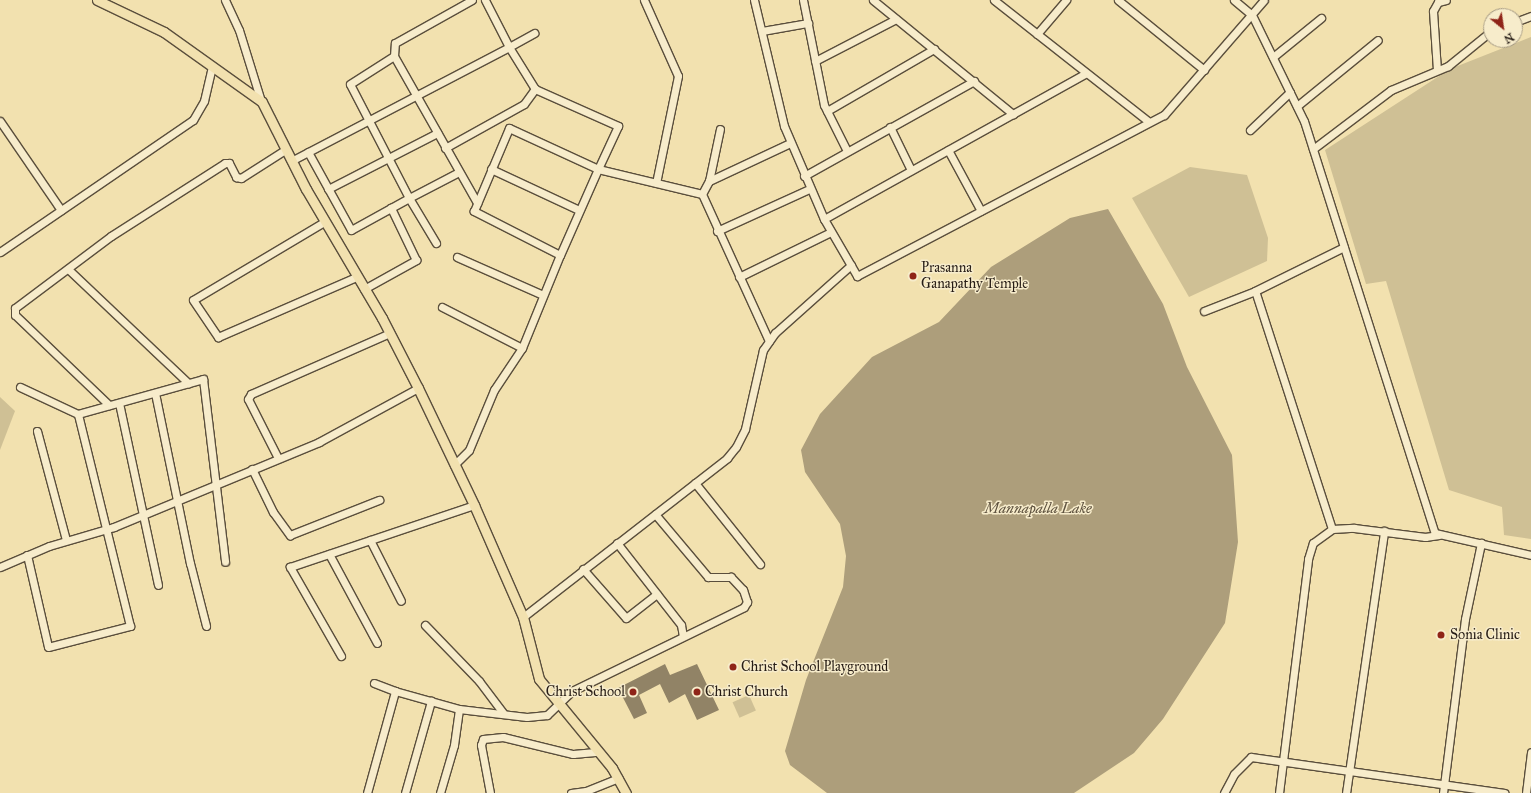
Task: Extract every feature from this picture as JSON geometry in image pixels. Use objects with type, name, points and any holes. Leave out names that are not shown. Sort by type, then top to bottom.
[{"type":"main road","points":[[97,0],[164,32],[262,102],[285,150],[324,222],[390,333],[474,504],[523,617],[539,679],[558,705],[618,778],[626,793]]},
{"type":"street","points":[[225,0],[239,30],[262,102]]},
{"type":"street","points":[[472,0],[395,43],[394,56],[477,203]]},
{"type":"street","points":[[454,466],[469,450],[494,390],[522,348],[579,210],[618,126],[535,89],[510,47],[485,0]]},
{"type":"street","points":[[644,0],[678,76],[656,183]]},
{"type":"street","points":[[754,0],[790,143],[809,189],[857,276],[1164,115],[1264,0]]},
{"type":"street","points":[[804,0],[815,61],[827,111],[847,152]]},
{"type":"street","points":[[873,0],[1013,114]]},
{"type":"street","points":[[994,0],[1085,74],[1149,122]]},
{"type":"street","points":[[1037,34],[1066,0]]},
{"type":"street","points":[[1118,0],[1204,70]]},
{"type":"street","points":[[1234,0],[1252,15],[1297,106],[1313,149],[1435,533],[1531,555]]},
{"type":"street","points":[[1438,70],[1433,11],[1438,2],[1446,0]]},
{"type":"street","points":[[1273,57],[1321,18]]},
{"type":"street","points":[[815,61],[896,19]]},
{"type":"street","points":[[762,31],[808,23]]},
{"type":"street","points":[[291,161],[510,47],[534,33]]},
{"type":"street","points":[[1313,149],[1391,90],[1438,70],[1457,60],[1483,39]]},
{"type":"street","points":[[1297,106],[1378,40]]},
{"type":"street","points":[[827,111],[934,49]]},
{"type":"street","points":[[394,56],[350,84],[409,198],[436,243]]},
{"type":"street","points":[[0,252],[193,120],[204,101],[212,66]]},
{"type":"street","points":[[824,218],[1085,74]]},
{"type":"street","points":[[804,176],[974,81]]},
{"type":"street","points":[[445,148],[524,104],[535,89]]},
{"type":"street","points":[[1250,130],[1290,92]]},
{"type":"street","points":[[0,121],[60,210]]},
{"type":"street","points":[[890,127],[911,170]]},
{"type":"street","points":[[560,256],[474,211],[509,128],[598,169],[702,194]]},
{"type":"street","points":[[702,194],[709,181],[720,129]]},
{"type":"street","points":[[328,189],[437,133]]},
{"type":"street","points":[[709,181],[790,143]]},
{"type":"street","points":[[109,405],[14,311],[111,236],[225,163],[228,163],[236,177],[241,178],[285,150]]},
{"type":"street","points":[[948,150],[981,211]]},
{"type":"street","points":[[308,152],[351,230],[459,172]]},
{"type":"street","points":[[492,169],[579,210]]},
{"type":"street","points":[[717,231],[809,189]]},
{"type":"street","points":[[702,194],[717,231],[769,341]]},
{"type":"street","points":[[364,289],[416,260],[391,208]]},
{"type":"street","points":[[324,222],[193,300],[218,337],[356,277]]},
{"type":"street","points":[[739,277],[832,232]]},
{"type":"street","points":[[1204,311],[1255,291],[1344,247]]},
{"type":"street","points":[[457,257],[543,296]]},
{"type":"street","points":[[523,617],[695,483],[736,447],[745,429],[763,350],[769,341],[850,265]]},
{"type":"street","points":[[68,269],[188,383]]},
{"type":"street","points":[[1255,291],[1332,529]]},
{"type":"street","points":[[442,307],[522,348]]},
{"type":"street","points":[[278,458],[248,399],[251,394],[390,333]]},
{"type":"street","points":[[20,387],[78,414],[203,379],[217,484],[225,562]]},
{"type":"street","points":[[0,567],[66,540],[108,529],[340,432],[418,388]]},
{"type":"street","points":[[155,392],[177,500],[206,626]]},
{"type":"street","points":[[119,402],[158,585]]},
{"type":"street","points":[[27,556],[48,647],[126,629],[131,622],[78,414]]},
{"type":"street","points":[[37,431],[66,540]]},
{"type":"street","points":[[252,469],[273,512],[290,535],[379,500]]},
{"type":"street","points":[[695,483],[760,564]]},
{"type":"street","points":[[341,656],[290,567],[474,504]]},
{"type":"street","points":[[374,683],[395,691],[459,709],[547,716],[572,691],[744,607],[747,602],[743,590],[731,577],[708,577],[655,514]]},
{"type":"street","points":[[1279,793],[1308,559],[1313,543],[1332,529],[1384,531],[1425,536],[1442,534]]},
{"type":"street","points":[[1346,793],[1384,531]]},
{"type":"street","points":[[370,540],[401,601]]},
{"type":"street","points":[[617,543],[681,625],[683,636]]},
{"type":"street","points":[[1443,793],[1465,619],[1481,543]]},
{"type":"street","points":[[329,554],[377,643]]},
{"type":"street","points":[[583,569],[626,618],[657,594]]},
{"type":"street","points":[[425,625],[479,680],[502,713]]},
{"type":"street","points":[[367,793],[395,691]]},
{"type":"street","points":[[405,793],[431,701]]},
{"type":"street","points":[[440,793],[454,744],[459,709]]},
{"type":"street","points":[[490,793],[481,745],[484,739],[503,737],[573,754],[598,752]]},
{"type":"street","points":[[1526,793],[1531,752]]},
{"type":"street","points":[[1224,793],[1234,774],[1251,757],[1504,793]]},
{"type":"street","points":[[571,793],[586,792],[618,778]]},
{"type":"shaded area","points":[[1531,37],[1531,539],[1504,535],[1502,507],[1449,490],[1386,281],[1366,284],[1325,150],[1450,69],[1503,48],[1523,48],[1523,40]]},
{"type":"shaded area","points":[[1190,167],[1247,175],[1268,238],[1267,261],[1189,297],[1132,198]]},
{"type":"shaded area","points":[[0,397],[15,411],[0,450]]},
{"type":"shaded area","points":[[749,695],[756,711],[739,718],[733,702]]},
{"type":"water","name":"Mannapalla Lake","points":[[1108,209],[1163,304],[1187,367],[1232,455],[1238,542],[1225,623],[1163,719],[1134,753],[1074,793],[827,793],[790,765],[785,751],[806,680],[843,587],[846,556],[840,524],[805,472],[801,450],[820,414],[872,357],[939,322],[991,267],[1070,218]]},
{"type":"building","points":[[665,664],[670,675],[697,664],[719,710],[697,720],[685,694],[669,703],[660,684],[639,695],[647,713],[634,719],[618,688]]},
{"type":"place","name":"Prasanna Ganapathy Temple","points":[[913,276]]},
{"type":"place","name":"Sonia Clinic","points":[[1441,635]]},
{"type":"place","name":"Christ School Playground","points":[[733,667]]},
{"type":"place","name":"Christ School","points":[[633,692]]},
{"type":"place","name":"Christ Church","points":[[697,692]]}]
